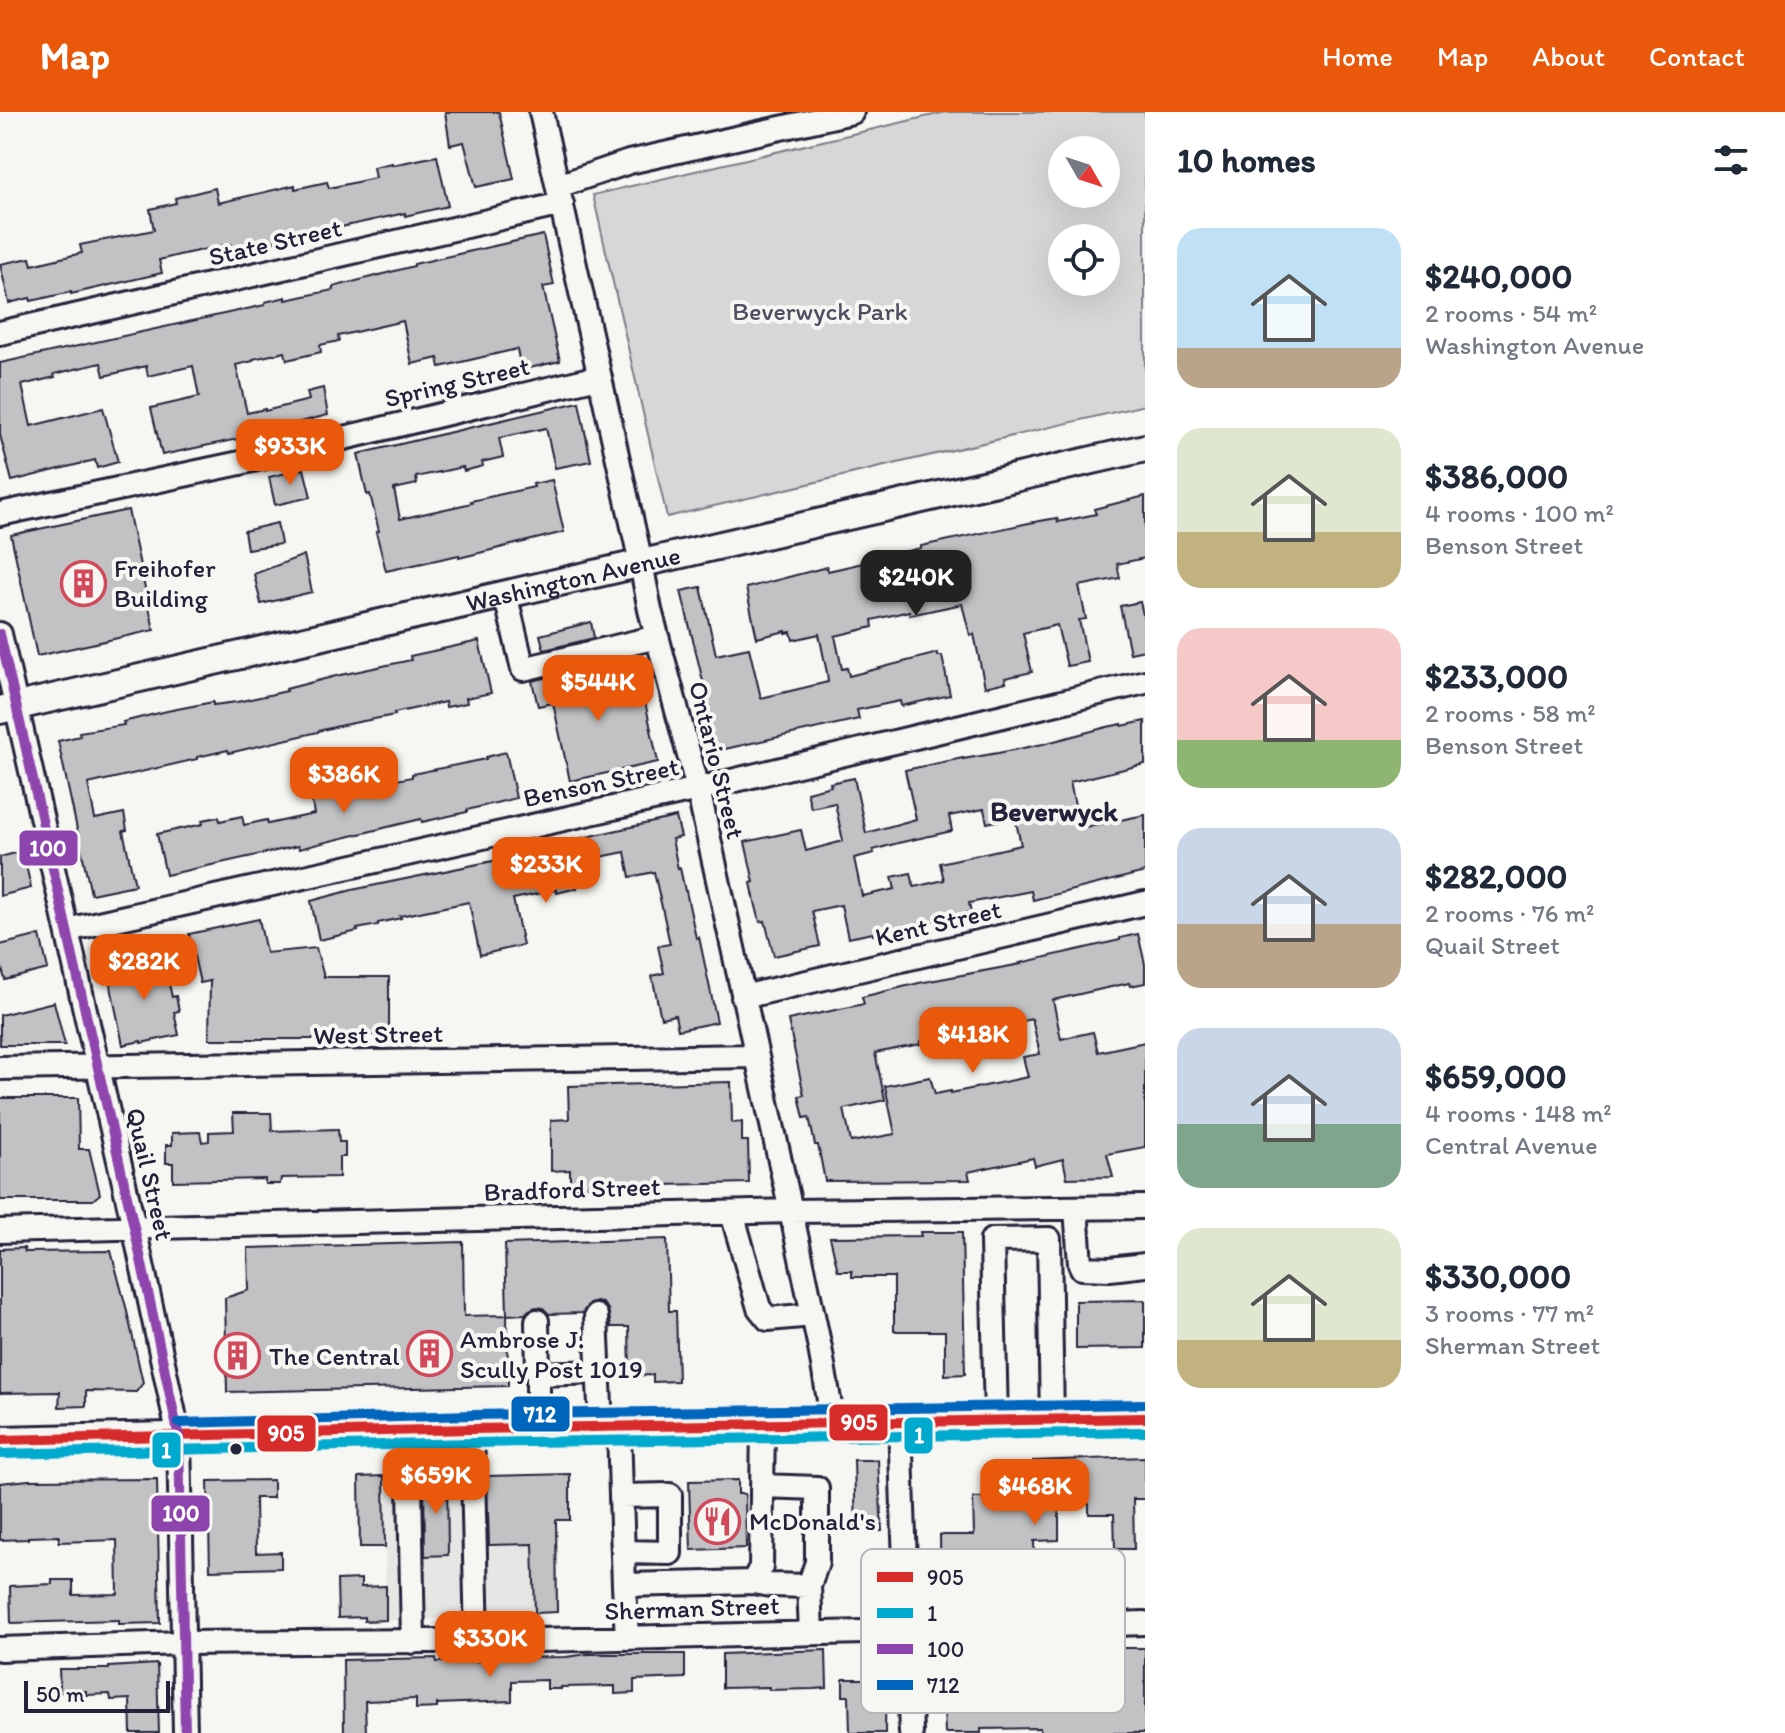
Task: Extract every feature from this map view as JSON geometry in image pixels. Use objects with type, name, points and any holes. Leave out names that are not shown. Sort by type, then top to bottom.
[{"type":"main road","name":"Washington Avenue","points":[[8,708],[1145,448]]},
{"type":"main road","points":[[0,1440],[1145,1418]]},
{"type":"street","name":"Ontario Street","points":[[541,112],[657,637],[698,789],[791,1211],[833,1423]]},
{"type":"street","name":"State Street","points":[[0,333],[560,195],[629,162],[852,112]]},
{"type":"street","name":"Spring Street","points":[[0,514],[240,463],[598,377]]},
{"type":"street","points":[[505,593],[523,669],[657,637]]},
{"type":"street","name":"Quail Street","points":[[0,634],[8,708],[67,930],[179,1437],[185,1733]]},
{"type":"street","name":"Benson Street","points":[[67,930],[698,789],[1145,682]]},
{"type":"street","name":"Kent Street","points":[[743,997],[1145,903]]},
{"type":"street","name":"West Street","points":[[0,1068],[756,1056]]},
{"type":"street","name":"Bradford Street","points":[[0,1231],[791,1211],[1145,1207]]},
{"type":"street","points":[[1076,1208],[1082,1268],[1145,1265]]},
{"type":"street","points":[[732,1213],[763,1315],[768,1319],[813,1315]]},
{"type":"street","points":[[996,1421],[992,1240],[1049,1239],[1052,1420]]},
{"type":"street","points":[[596,1316],[598,1372],[621,1496],[627,1638]]},
{"type":"street","points":[[537,1321],[538,1429]]},
{"type":"street","points":[[538,1374],[598,1372]]},
{"type":"street","points":[[900,1423],[904,1549]]},
{"type":"street","points":[[753,1582],[761,1567],[763,1424]]},
{"type":"street","points":[[472,1429],[477,1641]]},
{"type":"street","points":[[409,1432],[413,1642]]},
{"type":"street","points":[[762,1486],[817,1488],[817,1562],[809,1586],[811,1633]]},
{"type":"street","points":[[621,1496],[670,1495],[670,1553],[623,1552]]},
{"type":"street","points":[[624,1585],[753,1582],[809,1586]]},
{"type":"street","name":"Sherman Street","points":[[1125,1624],[1145,1623]]},
{"type":"street","name":"Sherman Street","points":[[0,1649],[861,1632]]},
{"type":"street","points":[[910,1713],[911,1733]]},
{"type":"shaded area","points":[[506,1476],[508,1544],[532,1544],[534,1617],[386,1620],[384,1478]]},
{"type":"green space","name":"Beverwyck Park","points":[[946,112],[1145,112],[1145,405],[667,517],[593,195]]},
{"type":"building","points":[[445,112],[499,112],[514,179],[476,187],[464,142],[450,145]]},
{"type":"building","points":[[437,156],[448,206],[232,251],[230,244],[179,255],[159,260],[162,273],[71,294],[9,303],[0,264],[30,258],[32,265],[82,253],[80,245],[154,230],[150,209],[176,203],[175,198],[215,188],[218,203],[295,185],[295,189],[327,182],[329,188],[375,178],[373,167]]},
{"type":"building","points":[[543,235],[554,285],[543,287],[560,361],[521,370],[517,349],[440,367],[438,358],[412,364],[403,321],[338,336],[339,341],[320,345],[321,352],[287,360],[285,352],[236,365],[247,413],[309,400],[307,392],[323,388],[328,415],[252,436],[162,455],[151,408],[199,397],[193,366],[148,376],[146,366],[104,376],[101,363],[22,385],[31,426],[103,408],[118,462],[97,468],[95,460],[12,481],[0,435],[0,363],[265,305],[265,302],[286,297],[286,300],[333,290],[333,287],[414,264]]},
{"type":"building","points":[[579,402],[591,461],[555,468],[546,428],[499,438],[503,457],[482,462],[483,466],[416,477],[417,484],[394,489],[400,519],[552,480],[564,532],[459,558],[459,555],[386,571],[376,532],[379,531],[358,454]]},
{"type":"building","points":[[304,469],[311,497],[275,505],[269,477]]},
{"type":"building","points":[[1145,496],[1145,558],[1117,564],[1120,578],[1079,586],[1086,619],[1079,620],[1088,662],[1067,666],[1057,625],[1023,633],[1032,672],[1005,678],[1006,682],[985,687],[974,634],[970,635],[962,604],[910,615],[909,611],[872,620],[873,627],[835,636],[842,669],[847,668],[849,676],[938,653],[942,656],[950,695],[901,706],[900,701],[857,710],[859,719],[716,751],[706,711],[710,710],[681,591],[701,587],[716,655],[749,648],[761,698],[828,682],[827,673],[819,634],[793,640],[791,632],[786,631],[757,638],[746,588],[1029,523],[1057,518],[1058,522],[1096,514],[1094,509]]},
{"type":"building","name":"Freihofer Building","points":[[128,510],[154,630],[37,656],[11,535]]},
{"type":"building","points":[[277,523],[281,544],[247,549],[244,531]]},
{"type":"building","points":[[304,555],[312,592],[261,604],[254,574]]},
{"type":"building","points":[[1140,602],[1145,623],[1145,650],[1130,653],[1120,606]]},
{"type":"building","points":[[591,622],[594,638],[544,650],[540,635]]},
{"type":"building","points":[[479,641],[491,693],[466,698],[467,703],[446,707],[445,702],[88,784],[95,819],[124,813],[127,830],[123,831],[135,885],[91,894],[58,741],[80,736],[79,732],[124,725],[123,722],[167,711],[213,702],[213,705],[237,702],[287,691],[336,676],[411,660],[410,656]]},
{"type":"building","points":[[601,665],[607,691],[641,683],[658,762],[570,781],[553,703],[538,706],[532,681]]},
{"type":"building","points":[[1145,721],[1145,764],[1070,782],[1080,828],[1145,815],[1145,872],[1033,900],[1031,891],[969,903],[971,912],[848,938],[841,905],[812,911],[820,946],[774,956],[765,921],[760,922],[745,842],[801,830],[806,851],[843,841],[835,803],[811,808],[807,792],[854,778],[866,833],[916,819],[905,770]],"holes":[[[984,809],[987,823],[1015,817],[1021,845],[940,863],[944,880],[914,887],[911,873],[892,877],[895,889],[862,896],[854,858],[898,843],[952,831],[949,816]]]},
{"type":"building","points":[[506,752],[516,798],[422,822],[421,819],[299,849],[298,846],[166,875],[157,834],[203,824],[202,820],[219,817],[220,821],[242,816],[244,825],[267,820],[268,824],[314,814],[311,797],[412,777],[412,774]]},
{"type":"building","points":[[676,817],[681,837],[672,839],[678,869],[696,938],[699,937],[717,1022],[678,1030],[675,1015],[661,1018],[652,976],[664,973],[658,946],[670,944],[654,872],[630,877],[625,852],[571,863],[577,888],[513,899],[523,945],[480,955],[469,902],[400,916],[358,931],[319,940],[311,901],[527,854],[547,849],[546,846]]},
{"type":"building","points":[[23,851],[31,888],[0,896],[0,857]]},
{"type":"building","points":[[259,919],[266,953],[316,948],[324,977],[389,977],[389,1035],[324,1035],[324,1039],[209,1039],[210,981],[200,983],[189,934]]},
{"type":"building","points":[[1138,934],[1145,964],[1145,983],[1130,986],[1129,983],[1053,1000],[1061,1039],[1093,1032],[1098,1052],[1145,1042],[1145,1147],[1107,1154],[1113,1177],[1067,1178],[1063,1159],[1035,1166],[1033,1158],[968,1172],[970,1180],[825,1181],[809,1117],[804,1118],[799,1096],[804,1095],[788,1020],[864,1004],[862,997],[1021,964]],"holes":[[[1032,1019],[1040,1054],[1023,1057],[1028,1077],[951,1093],[935,1094],[930,1077],[885,1086],[895,1134],[851,1142],[844,1109],[885,1100],[875,1053],[1004,1021],[1005,1025]]]},
{"type":"building","points":[[40,935],[48,969],[5,980],[0,945]]},
{"type":"building","points":[[162,953],[172,997],[176,996],[179,1011],[174,1012],[179,1035],[123,1045],[108,972],[144,964],[142,957]]},
{"type":"building","points":[[54,1002],[65,1045],[0,1045],[0,1015]]},
{"type":"building","points":[[731,1082],[732,1123],[742,1122],[742,1141],[748,1141],[749,1183],[570,1187],[570,1170],[551,1171],[551,1120],[569,1119],[568,1086]]},
{"type":"building","points":[[0,1098],[78,1098],[79,1149],[89,1149],[100,1194],[93,1200],[0,1200]]},
{"type":"building","points":[[233,1113],[271,1113],[272,1131],[338,1129],[339,1142],[345,1142],[345,1157],[339,1157],[339,1177],[281,1178],[280,1184],[265,1184],[265,1179],[173,1181],[173,1163],[166,1163],[166,1145],[172,1145],[172,1133],[200,1132],[202,1142],[209,1141],[209,1132],[234,1131]]},
{"type":"building","points":[[920,1232],[962,1232],[965,1374],[945,1375],[945,1331],[894,1331],[894,1277],[852,1277],[852,1271],[838,1271],[830,1237],[921,1236]]},
{"type":"building","points":[[667,1239],[669,1311],[676,1311],[678,1381],[653,1382],[653,1375],[630,1376],[629,1327],[611,1327],[608,1309],[602,1303],[589,1304],[583,1313],[549,1314],[543,1308],[536,1307],[525,1314],[507,1315],[505,1244]]},
{"type":"building","points":[[463,1242],[464,1316],[507,1315],[508,1386],[227,1392],[225,1298],[249,1290],[248,1248]]},
{"type":"building","points":[[24,1248],[25,1252],[111,1251],[143,1383],[136,1392],[86,1391],[86,1406],[59,1407],[60,1392],[0,1393],[0,1249]]},
{"type":"building","points":[[1145,1300],[1145,1348],[1076,1349],[1076,1301]]},
{"type":"building","points":[[1145,1457],[1145,1499],[1133,1499],[1134,1549],[1115,1549],[1114,1514],[1089,1514],[1089,1504],[1059,1505],[1059,1540],[1034,1541],[1034,1549],[940,1549],[940,1535],[974,1535],[973,1498],[1034,1497],[1033,1461]]},
{"type":"building","points":[[854,1460],[878,1460],[882,1531],[856,1531]]},
{"type":"building","points":[[570,1474],[570,1520],[556,1520],[557,1612],[535,1613],[533,1544],[489,1545],[487,1476]]},
{"type":"building","points":[[384,1476],[385,1547],[360,1547],[359,1477]]},
{"type":"building","points":[[424,1477],[447,1477],[448,1555],[425,1556]]},
{"type":"building","points":[[157,1479],[160,1623],[119,1624],[119,1620],[11,1623],[10,1586],[73,1580],[73,1595],[118,1594],[117,1540],[59,1542],[59,1536],[0,1540],[0,1483]]},
{"type":"building","points":[[273,1480],[273,1498],[255,1498],[256,1553],[281,1552],[281,1568],[210,1570],[208,1481]]},
{"type":"building","name":"McDonald's","points":[[738,1480],[738,1494],[745,1494],[746,1548],[691,1550],[689,1481]]},
{"type":"building","points":[[361,1579],[361,1587],[386,1586],[386,1620],[338,1618],[337,1580]]},
{"type":"building","points":[[1125,1648],[1145,1648],[1145,1733],[1040,1733],[1040,1728],[945,1733],[944,1713],[1125,1713]]},
{"type":"building","points":[[826,1650],[827,1688],[722,1688],[722,1654]]},
{"type":"building","points":[[685,1654],[685,1678],[634,1680],[634,1693],[615,1694],[615,1686],[547,1689],[547,1680],[512,1681],[512,1701],[437,1704],[437,1708],[416,1709],[416,1699],[365,1701],[366,1733],[344,1733],[343,1660],[436,1658],[437,1662],[496,1661],[496,1658]]},
{"type":"building","points":[[157,1664],[159,1733],[131,1733],[130,1699],[111,1700],[110,1694],[86,1695],[86,1691],[60,1692],[59,1669],[109,1669]]},
{"type":"building","points":[[843,1679],[861,1679],[861,1713],[885,1713],[885,1733],[850,1733],[849,1696],[843,1696]]},
{"type":"transit line","name":"100","points":[[0,634],[179,1437],[185,1733]]},
{"type":"transit line","name":"712","points":[[179,1423],[1145,1404]]},
{"type":"transit line","name":"905","points":[[0,1440],[1145,1418]]},
{"type":"transit line","name":"1","points":[[0,1454],[1145,1432]]},
{"type":"place","name":"Freihofer Building","points":[[83,583]]},
{"type":"place","name":"Ambrose J. Scully Post 1019","points":[[429,1354]]},
{"type":"place","name":"The Central","points":[[238,1356]]},
{"type":"place","name":"McDonald's","points":[[718,1521]]},
{"type":"district","name":"Beverwyck","points":[[1054,811]]}]
